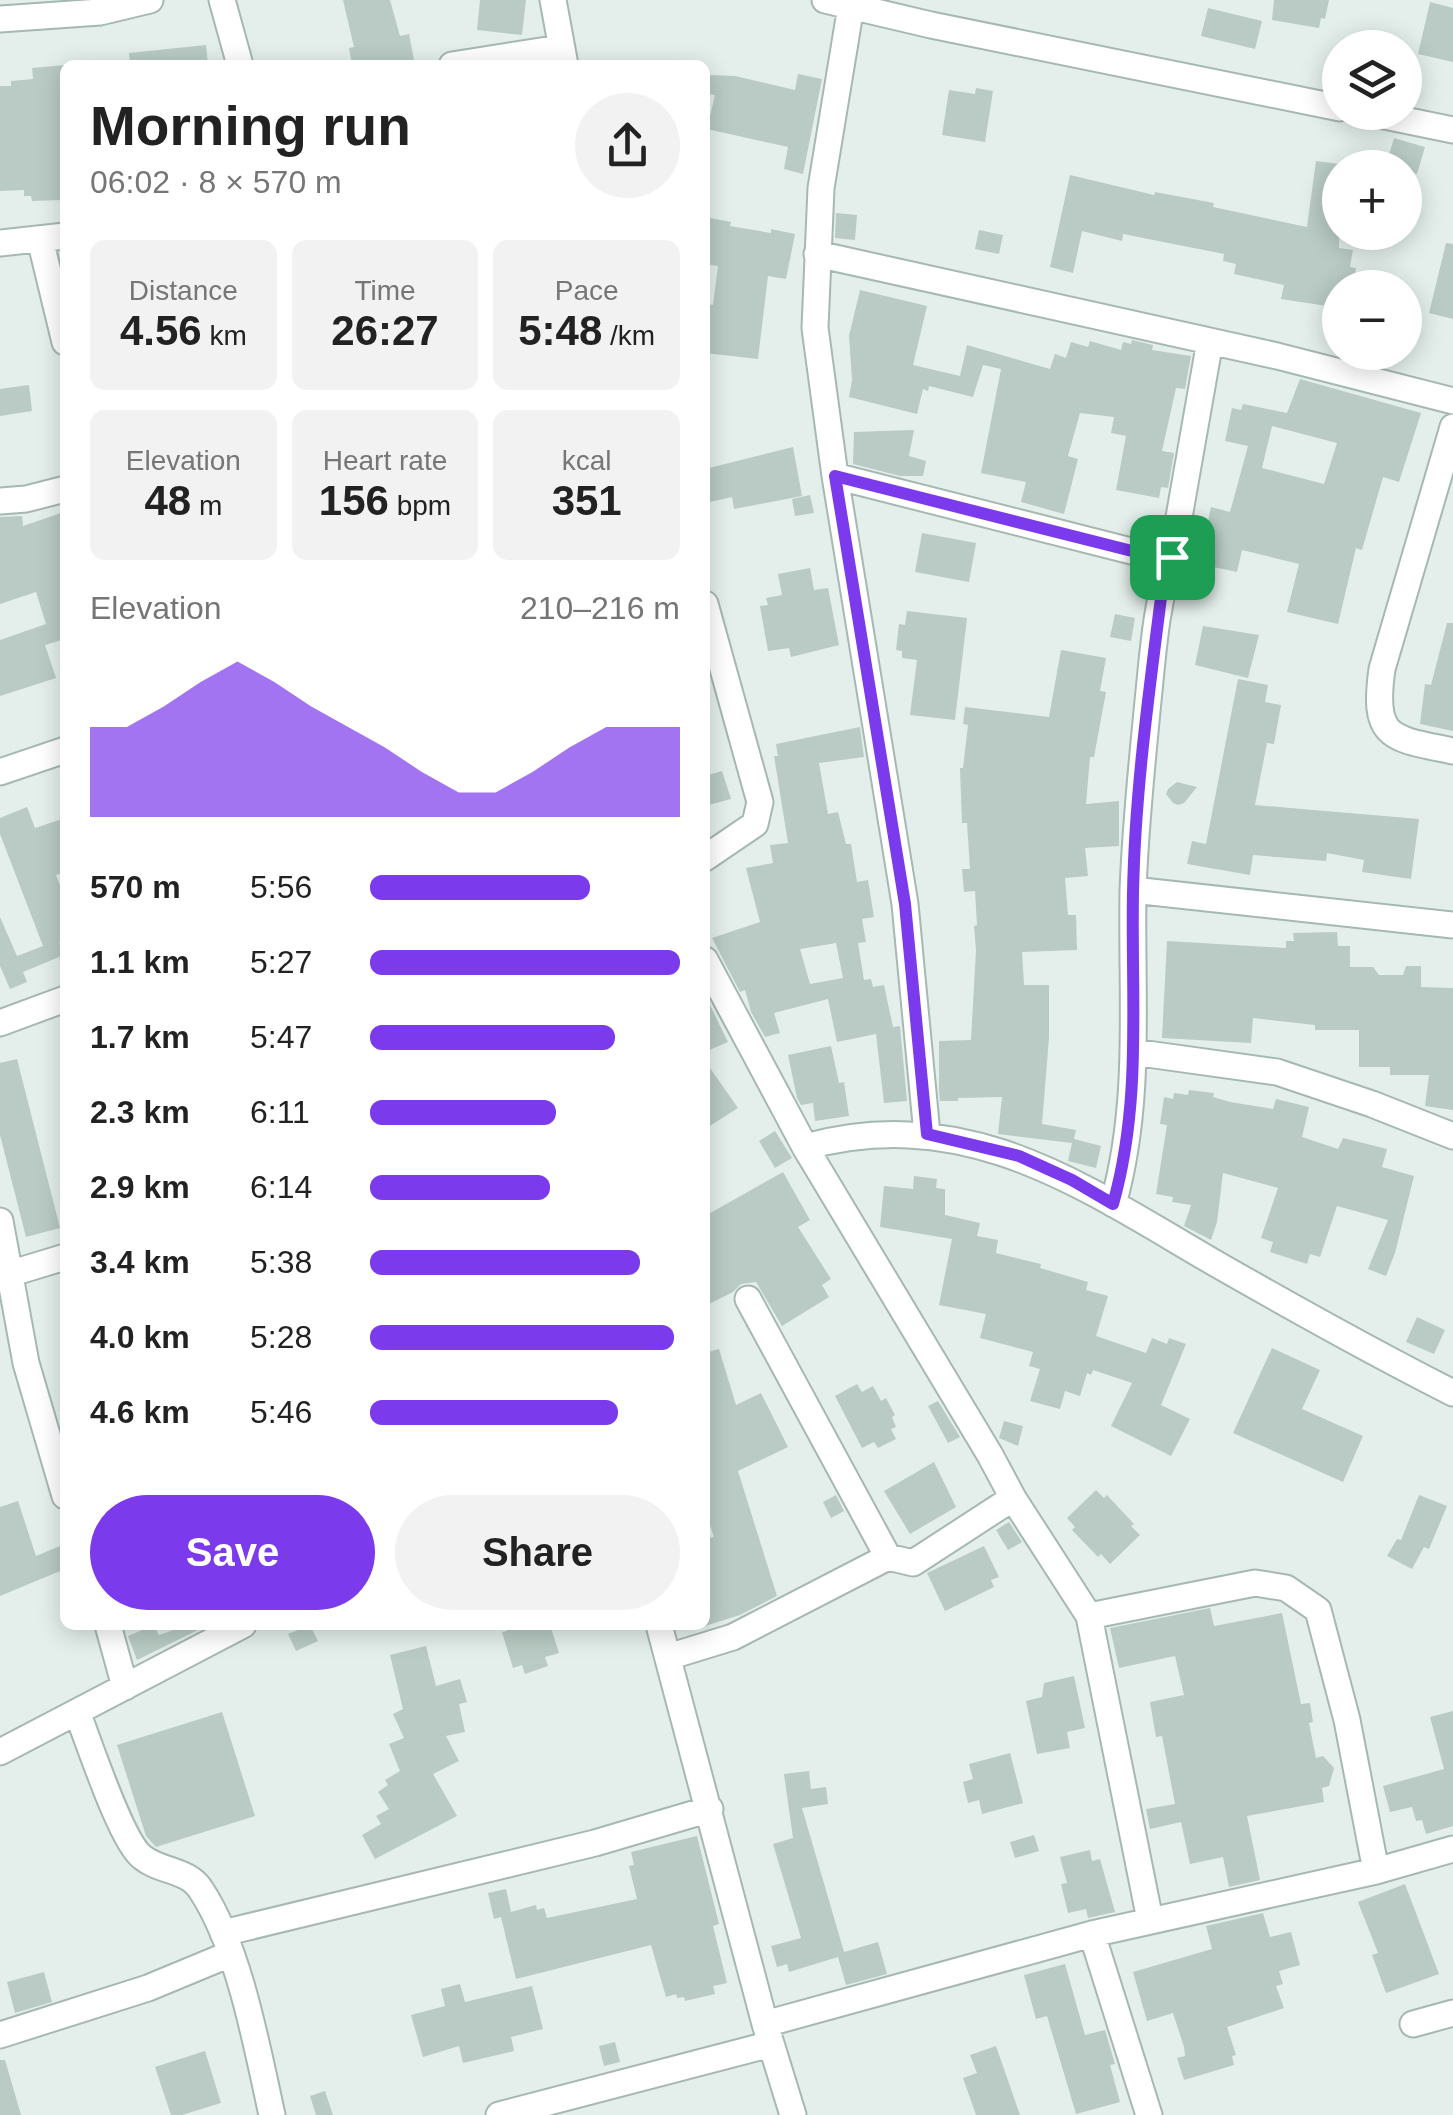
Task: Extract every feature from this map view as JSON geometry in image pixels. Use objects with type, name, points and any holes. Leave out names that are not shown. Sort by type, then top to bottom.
[{"type":"street","points":[[0,19],[100,12],[150,0]]},
{"type":"street","points":[[222,0],[239,60]]},
{"type":"street","points":[[513,60],[562,56],[553,0]]},
{"type":"street","points":[[826,0],[1322,104]]},
{"type":"street","points":[[851,6],[821,188],[816,328],[835,476],[905,904],[927,1134]]},
{"type":"street","points":[[1422,124],[1453,130]]},
{"type":"street","points":[[0,242],[53,237],[60,298]]},
{"type":"street","points":[[818,254],[1210,341],[1453,401]]},
{"type":"street","points":[[1113,1204],[1126,1157],[1134,1082],[1133,890],[1150,682],[1163,582],[1172,557],[1210,341]]},
{"type":"street","points":[[1453,427],[1382,669],[1377,708],[1388,731],[1401,740],[1453,751]]},
{"type":"street","points":[[835,476],[1132,551],[1172,557]]},
{"type":"street","points":[[0,501],[60,490]]},
{"type":"street","points":[[710,622],[760,802],[755,824],[710,855]]},
{"type":"street","points":[[0,772],[60,752]]},
{"type":"street","points":[[1133,890],[1453,926]]},
{"type":"street","points":[[710,969],[805,1147],[1013,1498],[1089,1616],[1150,1920]]},
{"type":"street","points":[[0,1024],[60,1001]]},
{"type":"street","points":[[1133,1052],[1277,1072],[1453,1136]]},
{"type":"street","points":[[805,1147],[846,1136],[927,1134],[1019,1156],[1072,1180],[1340,1336],[1453,1393]]},
{"type":"street","points":[[0,1221],[26,1363],[60,1479]]},
{"type":"street","points":[[9,1274],[60,1259]]},
{"type":"street","points":[[748,1299],[888,1557]]},
{"type":"street","points":[[668,1657],[733,1637],[888,1557],[913,1562],[1013,1498]]},
{"type":"street","points":[[1089,1616],[1255,1582],[1286,1588],[1318,1610],[1351,1736],[1376,1870]]},
{"type":"street","points":[[109,1630],[124,1687]]},
{"type":"street","points":[[0,1752],[234,1630]]},
{"type":"street","points":[[660,1630],[793,2115]]},
{"type":"street","points":[[77,1712],[128,1842],[144,1859],[186,1875],[200,1886],[227,1943],[272,2115]]},
{"type":"street","points":[[0,2035],[148,1988],[227,1943],[710,1809]]},
{"type":"street","points":[[499,2115],[535,2110],[1092,1934],[1453,1849]]},
{"type":"street","points":[[1092,1934],[1149,2115]]},
{"type":"street","points":[[1413,2024],[1453,2013]]},
{"type":"building","points":[[343,0],[390,0],[400,36],[409,34],[414,60],[351,60],[349,48],[354,47]]},
{"type":"building","points":[[480,0],[526,0],[522,35],[477,30]]},
{"type":"building","points":[[1274,0],[1329,0],[1319,28],[1272,20]]},
{"type":"building","points":[[1430,2],[1453,8],[1453,62],[1422,55]]},
{"type":"building","points":[[1208,8],[1262,21],[1255,49],[1201,36]]},
{"type":"building","points":[[206,45],[208,60],[130,60],[129,53]]},
{"type":"building","points":[[60,65],[60,200],[32,201],[31,196],[24,196],[24,190],[0,191],[0,86],[33,79],[32,68]]},
{"type":"building","points":[[798,74],[822,79],[803,174],[784,169],[788,147],[710,130],[715,95],[710,94],[710,75],[735,76],[795,90]]},
{"type":"building","points":[[976,88],[993,91],[985,142],[942,135],[949,90],[975,94]]},
{"type":"building","points":[[1394,138],[1425,147],[1422,157],[1422,150],[1390,150]]},
{"type":"building","points":[[1316,161],[1322,162],[1322,250],[1353,250],[1350,267],[1356,268],[1322,270],[1322,305],[1281,299],[1284,285],[1234,274],[1236,264],[1223,261],[1224,254],[1123,234],[1122,241],[1082,231],[1073,273],[1050,267],[1070,175],[1154,195],[1155,192],[1214,203],[1213,207],[1307,227]]},
{"type":"building","points":[[836,213],[857,215],[855,240],[835,238]]},
{"type":"building","points":[[710,218],[731,222],[730,226],[795,234],[786,279],[768,276],[758,359],[710,354],[710,305],[713,305],[718,266],[710,265]]},
{"type":"building","points":[[979,230],[1003,235],[999,254],[975,249]]},
{"type":"building","points":[[1446,243],[1453,244],[1453,319],[1429,313]]},
{"type":"building","points":[[860,290],[927,306],[913,365],[960,376],[967,345],[1050,369],[1055,354],[1066,358],[1071,342],[1088,347],[1090,341],[1121,350],[1123,342],[1131,344],[1132,340],[1153,345],[1152,350],[1191,356],[1185,389],[1176,388],[1162,451],[1174,453],[1168,488],[1161,487],[1159,498],[1116,490],[1126,436],[1111,433],[1114,417],[1080,413],[1068,456],[1078,459],[1064,514],[1021,502],[1026,482],[981,473],[1001,369],[983,365],[973,397],[929,386],[928,391],[923,389],[917,414],[849,397],[849,336]]},
{"type":"building","points":[[1300,379],[1421,413],[1399,482],[1383,477],[1362,550],[1356,548],[1338,624],[1287,612],[1299,564],[1242,550],[1237,572],[1199,564],[1211,507],[1230,512],[1248,446],[1225,441],[1232,408],[1241,410],[1243,404],[1287,413]],"holes":[[[1272,426],[1337,443],[1324,484],[1262,468]]]},
{"type":"building","points":[[29,385],[32,411],[0,416],[0,389]]},
{"type":"building","points":[[914,430],[909,456],[926,461],[923,476],[900,476],[853,464],[854,432]]},
{"type":"building","points":[[793,447],[802,496],[734,509],[732,497],[710,502],[710,468]]},
{"type":"building","points":[[810,495],[814,513],[795,516],[792,499]]},
{"type":"building","points":[[60,513],[60,640],[45,645],[56,678],[0,696],[0,640],[46,624],[36,592],[0,604],[0,517],[22,516],[23,526]]},
{"type":"building","points":[[922,533],[976,543],[969,582],[915,572]]},
{"type":"building","points":[[810,568],[814,590],[828,588],[839,645],[791,657],[789,648],[768,651],[760,606],[768,605],[766,598],[782,595],[778,574]]},
{"type":"building","points":[[907,611],[967,618],[955,720],[910,715],[917,660],[902,658],[902,651],[896,650],[899,624],[905,625]]},
{"type":"building","points":[[1115,614],[1135,618],[1131,641],[1110,637]]},
{"type":"building","points":[[1447,623],[1453,623],[1453,731],[1420,724],[1425,684],[1431,685]]},
{"type":"building","points":[[1203,626],[1259,635],[1248,678],[1195,665]]},
{"type":"building","points":[[1061,650],[1106,658],[1100,691],[1106,692],[1094,757],[1090,757],[1086,804],[1119,801],[1119,846],[1085,848],[1088,876],[1065,878],[1068,915],[1076,915],[1077,950],[1022,952],[1024,985],[1049,985],[1042,1124],[1076,1130],[1074,1139],[1101,1146],[1096,1168],[1068,1161],[1072,1143],[998,1134],[1002,1097],[940,1101],[939,1092],[939,1041],[971,1040],[977,925],[975,891],[964,892],[962,869],[970,869],[967,823],[962,823],[960,768],[968,725],[963,724],[965,707],[1049,717]]},
{"type":"building","points":[[1238,679],[1268,685],[1265,702],[1281,705],[1274,744],[1267,743],[1255,805],[1419,819],[1411,879],[1362,872],[1364,860],[1327,853],[1326,861],[1253,855],[1250,875],[1187,864],[1192,841],[1206,844]]},
{"type":"building","points":[[860,727],[864,757],[819,763],[828,814],[838,812],[846,844],[851,844],[857,882],[868,880],[874,917],[862,919],[866,942],[858,943],[864,980],[871,979],[873,987],[884,985],[893,1027],[900,1026],[907,1101],[884,1103],[876,1034],[837,1042],[828,999],[774,1013],[780,1033],[765,1037],[751,1012],[745,990],[740,992],[712,938],[760,922],[746,868],[773,863],[770,845],[788,843],[774,756],[778,756],[776,744]],"holes":[[[836,943],[843,978],[810,984],[800,949]]]},
{"type":"building","points":[[722,771],[731,799],[710,805],[710,775]]},
{"type":"building","points":[[1177,782],[1197,787],[1178,805],[1166,794]]},
{"type":"building","points":[[27,807],[35,828],[60,820],[60,874],[56,875],[60,885],[60,957],[23,972],[27,982],[10,989],[0,966],[0,917],[17,956],[43,946],[0,834],[0,818]]},
{"type":"building","points":[[1337,932],[1338,946],[1350,946],[1350,967],[1373,967],[1379,975],[1403,975],[1406,966],[1421,966],[1421,987],[1453,988],[1453,1110],[1425,1106],[1429,1075],[1390,1075],[1390,1067],[1359,1067],[1359,1030],[1315,1030],[1315,1025],[1253,1018],[1251,1043],[1162,1038],[1167,941],[1286,948],[1286,941],[1294,941],[1293,933]]},
{"type":"building","points":[[710,1005],[728,1042],[710,1050]]},
{"type":"building","points":[[831,1046],[839,1083],[844,1082],[849,1116],[815,1121],[813,1103],[801,1105],[797,1098],[788,1055]]},
{"type":"building","points":[[17,1059],[60,1228],[26,1237],[0,1135],[0,1063]]},
{"type":"building","points":[[710,1068],[738,1108],[710,1126]]},
{"type":"building","points":[[1189,1090],[1273,1109],[1276,1099],[1309,1107],[1302,1137],[1338,1149],[1343,1138],[1387,1149],[1382,1167],[1414,1176],[1386,1276],[1368,1269],[1388,1220],[1337,1206],[1320,1257],[1310,1254],[1307,1264],[1270,1252],[1273,1242],[1261,1238],[1278,1188],[1223,1173],[1211,1240],[1184,1226],[1191,1205],[1156,1194],[1167,1125],[1160,1124],[1164,1097],[1173,1099],[1174,1093],[1188,1095]]},
{"type":"building","points":[[775,1131],[792,1158],[775,1168],[759,1141]]},
{"type":"building","points":[[783,1172],[810,1220],[798,1227],[831,1279],[822,1285],[829,1297],[782,1326],[756,1282],[741,1284],[710,1304],[710,1213]]},
{"type":"building","points":[[914,1176],[937,1179],[936,1188],[945,1189],[945,1215],[980,1223],[977,1236],[998,1240],[996,1253],[1041,1264],[1040,1268],[1088,1282],[1086,1290],[1108,1296],[1096,1336],[1146,1353],[1152,1338],[1167,1344],[1169,1338],[1186,1344],[1161,1405],[1190,1419],[1171,1456],[1111,1426],[1132,1383],[1093,1370],[1091,1375],[1087,1373],[1080,1396],[1065,1391],[1060,1409],[1030,1401],[1040,1369],[1029,1366],[1033,1352],[980,1338],[986,1314],[939,1305],[952,1239],[880,1227],[884,1186],[913,1189]]},
{"type":"building","points":[[1417,1317],[1445,1330],[1434,1354],[1406,1342]]},
{"type":"building","points":[[1272,1348],[1320,1370],[1302,1409],[1363,1436],[1343,1482],[1233,1433]]},
{"type":"building","points":[[719,1349],[736,1405],[761,1393],[788,1447],[738,1471],[777,1596],[740,1615],[710,1624],[710,1538],[714,1537],[710,1525],[710,1352]]},
{"type":"building","points":[[857,1384],[862,1392],[873,1386],[881,1401],[886,1398],[895,1415],[892,1417],[896,1427],[891,1429],[896,1439],[878,1448],[874,1442],[862,1448],[835,1396]]},
{"type":"building","points":[[938,1401],[960,1437],[948,1443],[928,1406]]},
{"type":"building","points":[[1004,1421],[1023,1426],[1018,1446],[999,1438]]},
{"type":"building","points":[[934,1462],[956,1507],[910,1534],[884,1491]]},
{"type":"building","points":[[1096,1490],[1104,1498],[1107,1495],[1140,1535],[1110,1564],[1072,1530],[1075,1527],[1067,1518]]},
{"type":"building","points":[[836,1495],[844,1511],[831,1518],[823,1502]]},
{"type":"building","points":[[1419,1495],[1447,1506],[1429,1549],[1424,1547],[1412,1569],[1387,1556],[1397,1539],[1401,1540]]},
{"type":"building","points":[[18,1501],[36,1556],[60,1546],[60,1571],[0,1596],[0,1507]]},
{"type":"building","points":[[1009,1522],[1022,1542],[1008,1550],[996,1530]]},
{"type":"building","points":[[984,1546],[999,1577],[991,1580],[994,1587],[945,1611],[927,1573]]},
{"type":"building","points":[[1210,1608],[1214,1626],[1282,1613],[1301,1704],[1310,1703],[1313,1722],[1309,1723],[1316,1758],[1323,1756],[1334,1768],[1329,1786],[1322,1788],[1324,1802],[1247,1816],[1260,1880],[1229,1887],[1223,1857],[1190,1864],[1181,1822],[1150,1829],[1146,1809],[1175,1804],[1162,1736],[1156,1737],[1150,1702],[1184,1695],[1175,1656],[1119,1668],[1110,1628]]},
{"type":"building","points":[[142,1630],[156,1630],[159,1635],[174,1630],[198,1630],[137,1660],[128,1636]]},
{"type":"building","points":[[312,1630],[318,1641],[296,1651],[288,1634]]},
{"type":"building","points":[[552,1630],[559,1653],[545,1657],[548,1666],[525,1674],[522,1665],[513,1668],[502,1632]]},
{"type":"building","points":[[426,1646],[436,1686],[460,1679],[467,1702],[459,1704],[465,1732],[446,1736],[459,1761],[433,1774],[457,1816],[375,1859],[362,1835],[381,1824],[376,1816],[389,1809],[378,1792],[388,1785],[385,1780],[400,1771],[389,1744],[404,1738],[393,1714],[403,1709],[390,1655]]},
{"type":"building","points":[[1074,1676],[1085,1728],[1067,1732],[1070,1748],[1037,1754],[1026,1701],[1042,1697],[1044,1683]]},
{"type":"building","points":[[1453,1711],[1453,1826],[1426,1834],[1412,1807],[1390,1812],[1383,1786],[1444,1769],[1430,1717]]},
{"type":"building","points":[[222,1712],[255,1816],[156,1847],[146,1836],[117,1745]]},
{"type":"building","points":[[1010,1753],[1023,1803],[982,1814],[979,1800],[968,1803],[963,1782],[973,1779],[969,1764]]},
{"type":"building","points":[[809,1771],[811,1789],[826,1787],[828,1804],[802,1808],[844,1952],[878,1942],[887,1974],[846,1985],[838,1957],[789,1972],[787,1964],[777,1967],[771,1946],[801,1938],[773,1844],[793,1838],[784,1774]]},
{"type":"building","points":[[1034,1835],[1039,1851],[1015,1858],[1010,1842]]},
{"type":"building","points":[[697,1836],[719,1924],[713,1926],[727,1983],[713,1986],[715,1994],[685,2001],[676,1994],[666,1997],[651,1945],[516,1979],[501,1917],[494,1919],[488,1893],[506,1889],[511,1912],[536,1905],[537,1910],[544,1908],[547,1918],[637,1899],[629,1866],[634,1865],[631,1852]]},
{"type":"building","points":[[1090,1850],[1092,1861],[1100,1859],[1115,1912],[1088,1918],[1086,1909],[1068,1913],[1061,1884],[1067,1883],[1060,1857]]},
{"type":"building","points":[[1405,1884],[1439,1974],[1386,1993],[1372,1955],[1378,1953],[1358,1902]]},
{"type":"building","points":[[1263,1913],[1270,1937],[1291,1932],[1300,1965],[1279,1971],[1283,1984],[1276,1986],[1284,2008],[1227,2027],[1236,2055],[1232,2056],[1234,2065],[1184,2080],[1177,2058],[1185,2056],[1184,2047],[1173,2013],[1147,2021],[1133,1972],[1212,1949],[1206,1926]]},
{"type":"building","points":[[1065,1964],[1085,2035],[1105,2030],[1120,2102],[1076,2114],[1047,2016],[1036,2019],[1024,1975]]},
{"type":"building","points":[[44,1972],[52,2002],[15,2013],[7,1982]]},
{"type":"building","points":[[460,1984],[465,2002],[532,1986],[543,2029],[511,2037],[514,2051],[463,2063],[459,2046],[423,2057],[411,2015],[445,2006],[441,1989]]},
{"type":"building","points":[[615,2042],[620,2062],[604,2066],[599,2046]]},
{"type":"building","points":[[996,2046],[1020,2115],[976,2115],[963,2078],[977,2073],[970,2055]]},
{"type":"building","points":[[205,2051],[221,2103],[171,2115],[155,2067]]},
{"type":"building","points":[[0,2060],[5,2060],[21,2115],[0,2115]]},
{"type":"building","points":[[325,2091],[333,2115],[316,2115],[310,2096]]},
{"type":"route","points":[[835,476],[1132,551],[1172,557],[1163,582],[1140,790],[1133,890],[1134,1082],[1126,1157],[1113,1204],[1019,1156],[927,1134],[905,904],[835,476]]}]
